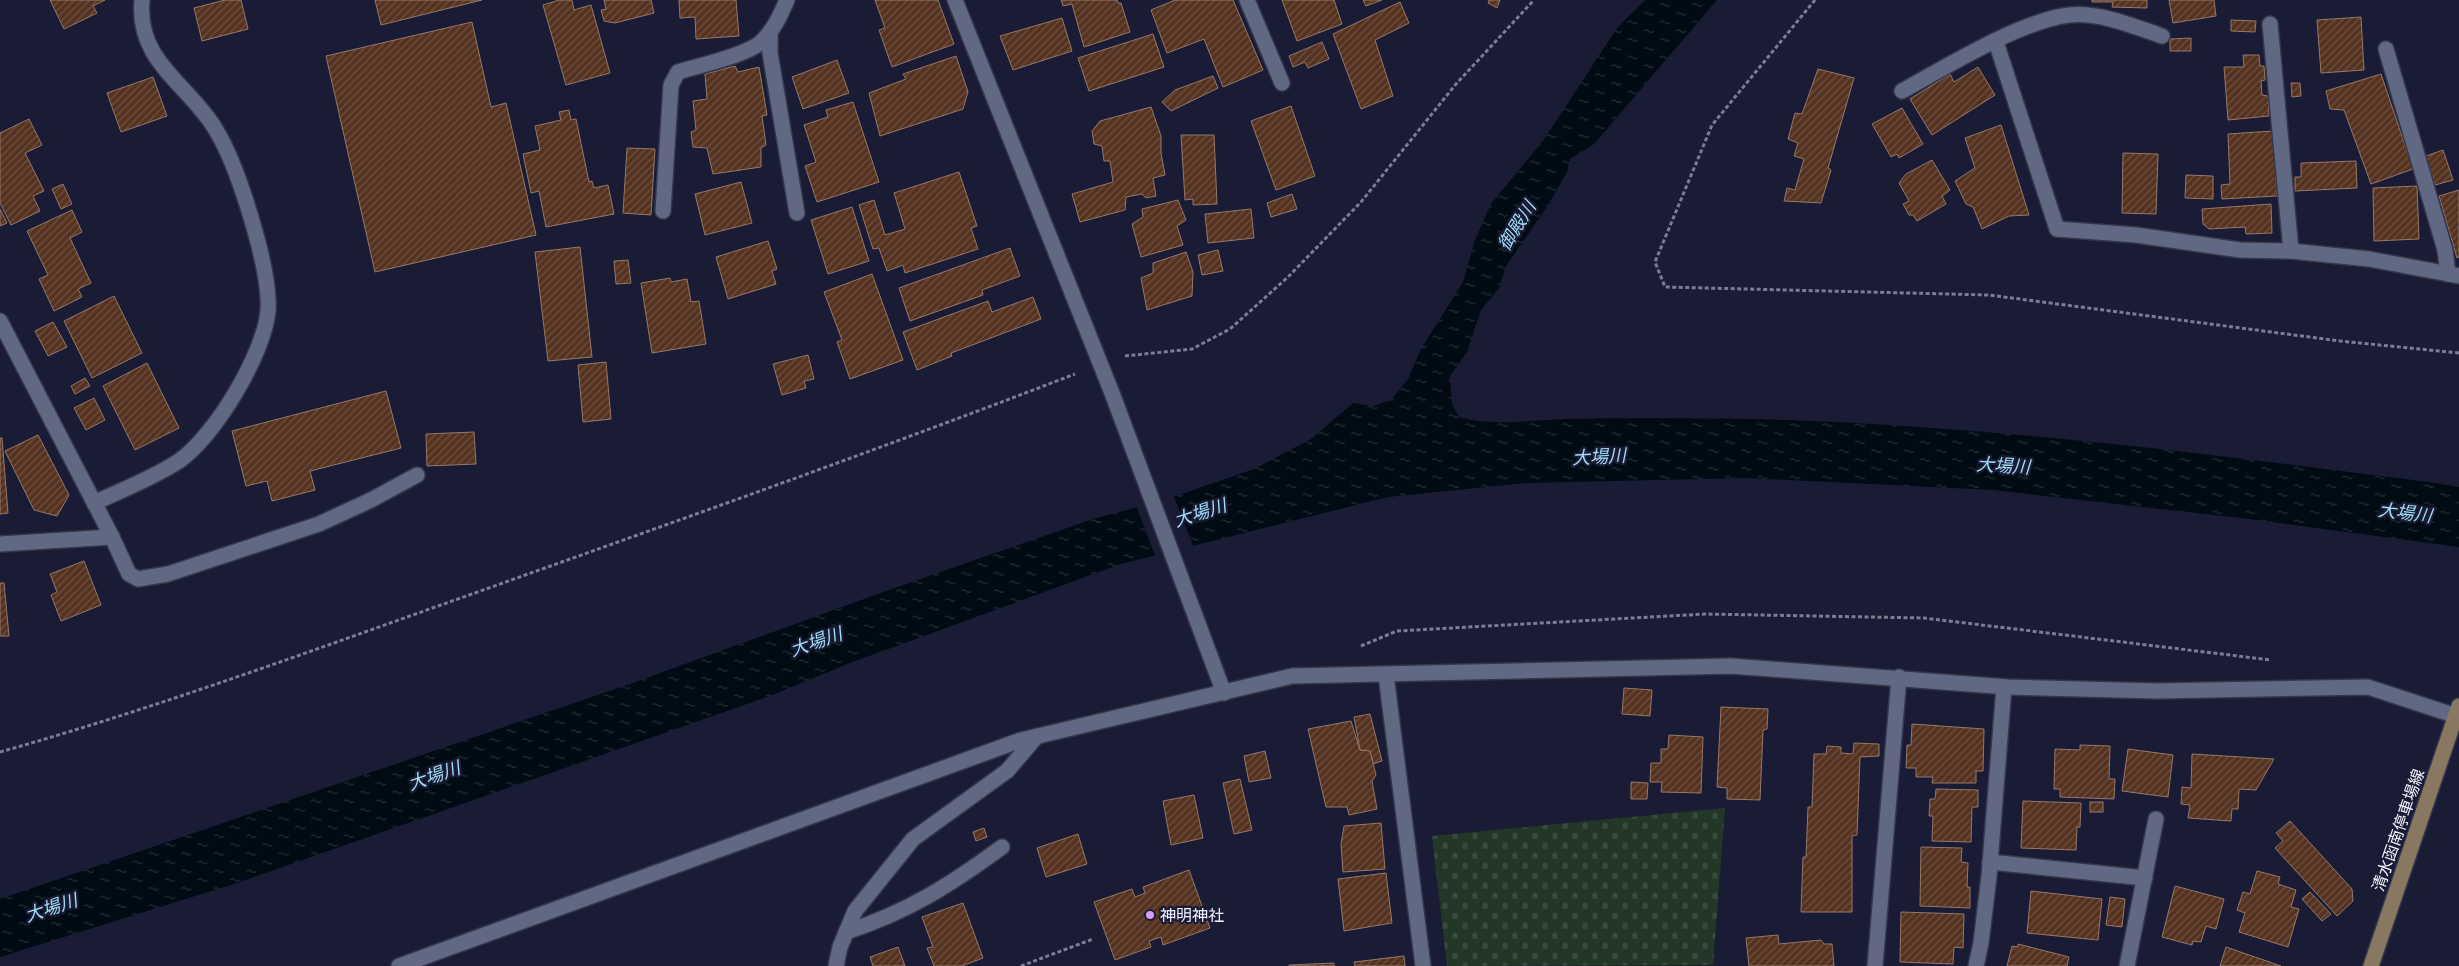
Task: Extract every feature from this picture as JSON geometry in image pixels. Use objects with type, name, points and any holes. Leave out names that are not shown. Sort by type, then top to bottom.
[{"type":"main road","name":"清水函南停車場線","points":[[2371,966],[2458,713]]},
{"type":"street","points":[[94,503],[179,461],[194,448],[220,417],[241,383],[259,346],[268,312],[268,288],[260,251],[239,182],[217,131],[202,109],[156,60],[143,24],[142,0]]},
{"type":"street","points":[[663,211],[671,85],[678,72],[746,51],[760,44],[777,24],[787,0]]},
{"type":"street","points":[[955,0],[1112,392],[1224,693]]},
{"type":"street","points":[[1247,0],[1282,84]]},
{"type":"street","points":[[1902,91],[1996,42],[2048,20],[2070,15],[2102,17],[2162,36]]},
{"type":"street","points":[[2270,24],[2290,252]]},
{"type":"street","points":[[770,32],[770,54],[797,213]]},
{"type":"street","points":[[1996,42],[2057,229],[2136,235],[2240,250],[2370,259],[2453,275],[2386,49]]},
{"type":"street","points":[[0,321],[112,537],[129,574],[138,579],[168,574],[319,524],[371,500],[417,475]]},
{"type":"street","points":[[0,544],[112,537]]},
{"type":"street","points":[[399,966],[906,781],[1037,736],[1169,703],[1224,693],[1292,676],[1731,666],[1899,677],[2004,687],[2157,692],[2368,687],[2458,713]]},
{"type":"street","points":[[1386,675],[1422,966]]},
{"type":"street","points":[[1875,966],[1899,677]]},
{"type":"street","points":[[1976,966],[1981,943],[1990,862],[2004,687]]},
{"type":"street","points":[[836,966],[855,910],[913,839],[1007,771],[1037,736]]},
{"type":"street","points":[[2127,966],[2156,819]]},
{"type":"street","points":[[846,932],[909,908],[952,884],[1002,847]]},
{"type":"street","points":[[1990,862],[2145,878]]},
{"type":"path","points":[[0,752],[101,724],[298,655],[878,450],[1101,364],[1128,355],[1192,349],[1230,329],[1288,277],[1361,202],[1456,84],[1534,0]]},
{"type":"path","points":[[1815,0],[1712,125],[1654,262],[1665,287],[1989,295],[2340,341],[2459,353]]},
{"type":"path","points":[[1353,650],[1397,631],[1706,614],[1924,618],[2274,660]]},
{"type":"path","points":[[1022,966],[1093,939]]},
{"type":"green space","points":[[1725,808],[1713,965],[1447,966],[1432,836]]},
{"type":"water","points":[[1645,0],[1717,0],[1594,144],[1570,159],[1567,172],[1547,207],[1506,266],[1499,288],[1481,310],[1467,352],[1450,376],[1452,404],[1459,417],[1485,422],[1622,418],[1791,420],[1951,429],[2111,444],[2429,482],[2459,487],[2459,547],[2249,519],[1993,490],[1746,478],[1527,483],[1388,497],[1121,564],[850,663],[770,696],[237,883],[0,957],[0,899],[627,685],[886,591],[1093,519],[1164,500],[1254,469],[1311,439],[1353,403],[1373,406],[1391,400],[1408,379],[1421,349],[1463,282],[1475,240],[1491,204],[1545,138],[1617,28]]},
{"type":"pier","points":[[1173,494],[1194,548],[1156,558],[1136,505]]},
{"type":"building","points":[[50,0],[105,0],[93,6],[97,13],[64,29]]},
{"type":"building","points":[[225,0],[241,0],[248,29],[202,41],[194,8]]},
{"type":"building","points":[[375,0],[482,0],[381,25]]},
{"type":"building","points":[[559,0],[572,0],[574,10],[591,5],[610,73],[566,85],[543,5]]},
{"type":"building","points":[[604,0],[651,0],[654,13],[615,23],[604,21],[601,10],[606,9]]},
{"type":"building","points":[[679,0],[736,0],[739,36],[696,39],[695,17],[680,18]]},
{"type":"building","points":[[875,0],[938,0],[954,44],[892,67],[879,30],[885,28]]},
{"type":"building","points":[[1061,0],[1117,0],[1118,3],[1121,3],[1130,32],[1084,47],[1072,4],[1063,6]]},
{"type":"building","points":[[1175,0],[1233,0],[1263,70],[1223,87],[1204,39],[1167,53],[1151,10]]},
{"type":"building","points":[[1282,0],[1334,0],[1342,24],[1297,41]]},
{"type":"building","points":[[1363,0],[1382,0],[1366,6]]},
{"type":"building","points":[[1489,0],[1500,0],[1497,8],[1488,3]]},
{"type":"building","points":[[2092,0],[2147,0],[2147,8],[2112,7],[2113,2],[2092,2]]},
{"type":"building","points":[[2169,0],[2214,0],[2216,16],[2173,23]]},
{"type":"building","points":[[1400,2],[1409,23],[1375,40],[1393,96],[1361,109],[1333,34]]},
{"type":"building","points":[[2361,17],[2364,70],[2321,73],[2317,20]]},
{"type":"building","points":[[1062,18],[1072,51],[1013,70],[1000,36]]},
{"type":"building","points":[[2231,20],[2256,21],[2255,32],[2231,31]]},
{"type":"building","points":[[472,22],[491,107],[506,103],[536,235],[375,272],[326,56]]},
{"type":"building","points":[[1153,34],[1164,67],[1089,91],[1078,58]]},
{"type":"building","points":[[2191,38],[2191,51],[2170,51],[2170,39]]},
{"type":"building","points":[[1322,42],[1329,59],[1308,68],[1305,62],[1293,67],[1289,56]]},
{"type":"building","points":[[2243,55],[2259,55],[2260,66],[2264,66],[2265,80],[2261,81],[2262,95],[2268,96],[2269,116],[2228,120],[2224,67],[2244,67]]},
{"type":"building","points":[[956,56],[968,92],[963,109],[880,136],[869,93],[906,79],[903,74]]},
{"type":"building","points":[[837,60],[849,93],[803,109],[792,77]]},
{"type":"building","points":[[735,66],[738,72],[759,67],[767,115],[762,116],[766,145],[761,148],[761,167],[713,174],[707,148],[693,147],[691,132],[696,130],[693,101],[707,99],[705,74]]},
{"type":"building","points":[[1978,67],[1995,95],[1932,135],[1910,99],[1950,74],[1954,82]]},
{"type":"building","points":[[1818,69],[1854,78],[1828,168],[1831,170],[1821,203],[1784,201],[1787,188],[1795,190],[1804,159],[1794,156],[1798,143],[1788,139],[1795,113],[1802,114]]},
{"type":"building","points":[[2381,74],[2413,169],[2371,184],[2344,110],[2330,109],[2326,91]]},
{"type":"building","points":[[1213,76],[1218,88],[1171,111],[1162,102],[1175,90]]},
{"type":"building","points":[[153,77],[167,116],[121,132],[107,93]]},
{"type":"building","points":[[2291,83],[2300,83],[2301,96],[2292,97]]},
{"type":"building","points":[[853,102],[879,182],[817,202],[805,166],[816,162],[804,125],[828,117],[826,110]]},
{"type":"building","points":[[1291,106],[1315,176],[1276,190],[1251,121]]},
{"type":"building","points":[[1151,107],[1161,136],[1161,153],[1165,175],[1153,178],[1156,196],[1146,198],[1142,194],[1126,197],[1125,210],[1080,222],[1072,194],[1113,182],[1110,161],[1104,161],[1102,146],[1094,144],[1092,131],[1100,121]]},
{"type":"building","points":[[1902,108],[1923,144],[1899,158],[1897,154],[1891,157],[1872,124]]},
{"type":"building","points":[[569,110],[571,120],[576,119],[589,182],[592,181],[594,188],[608,185],[614,214],[546,227],[539,191],[531,193],[523,154],[540,150],[535,126],[561,120],[559,112]]},
{"type":"building","points":[[29,119],[42,145],[25,153],[44,191],[33,196],[40,211],[11,225],[0,203],[0,133]]},
{"type":"building","points":[[2001,125],[2029,215],[2009,216],[1982,229],[1973,207],[1966,204],[1955,181],[1975,168],[1965,138]]},
{"type":"building","points":[[2273,131],[2277,196],[2222,199],[2221,185],[2230,184],[2228,134]]},
{"type":"building","points":[[1181,135],[1214,135],[1217,204],[1193,205],[1193,199],[1185,200]]},
{"type":"building","points":[[627,148],[655,149],[651,215],[623,213]]},
{"type":"building","points":[[2443,150],[2453,180],[2435,185],[2426,156]]},
{"type":"building","points":[[2123,153],[2158,154],[2156,214],[2122,213]]},
{"type":"building","points":[[1932,160],[1950,190],[1942,196],[1946,204],[1917,221],[1913,215],[1909,215],[1903,204],[1909,201],[1899,183],[1906,174]]},
{"type":"building","points":[[2356,161],[2357,188],[2295,191],[2295,177],[2301,177],[2301,163]]},
{"type":"building","points":[[959,172],[977,226],[971,228],[978,249],[905,273],[903,265],[887,271],[879,248],[873,249],[859,205],[874,200],[885,235],[905,229],[894,193]]},
{"type":"building","points":[[2186,175],[2213,176],[2213,199],[2185,198]]},
{"type":"building","points":[[741,182],[752,223],[705,235],[695,194]]},
{"type":"building","points":[[63,184],[72,204],[61,209],[52,189]]},
{"type":"building","points":[[2417,186],[2419,239],[2374,241],[2373,188]]},
{"type":"building","points":[[2459,190],[2459,257],[2457,258],[2439,196]]},
{"type":"building","points":[[1292,194],[1297,209],[1271,217],[1267,203]]},
{"type":"building","points":[[1178,200],[1186,220],[1177,226],[1183,245],[1141,257],[1132,224],[1143,217],[1142,209]]},
{"type":"building","points":[[2271,204],[2272,233],[2246,234],[2245,227],[2209,229],[2203,224],[2202,209]]},
{"type":"building","points":[[852,207],[869,261],[828,274],[811,220]]},
{"type":"building","points":[[0,209],[7,223],[0,226]]},
{"type":"building","points":[[1251,209],[1254,238],[1208,243],[1205,214]]},
{"type":"building","points":[[72,210],[82,232],[70,238],[91,283],[78,289],[82,297],[54,311],[39,279],[48,275],[27,231]]},
{"type":"building","points":[[768,241],[777,269],[772,271],[776,284],[728,299],[716,257]]},
{"type":"building","points":[[580,247],[592,357],[548,361],[535,252]]},
{"type":"building","points":[[1010,248],[1020,276],[982,290],[983,295],[910,321],[899,288]]},
{"type":"building","points":[[1218,250],[1223,271],[1202,275],[1198,255]]},
{"type":"building","points":[[1186,252],[1193,272],[1192,296],[1147,310],[1141,278],[1153,273],[1153,263]]},
{"type":"building","points":[[628,260],[631,283],[616,284],[614,261]]},
{"type":"building","points":[[872,274],[903,360],[850,379],[837,342],[842,340],[824,292]]},
{"type":"building","points":[[670,278],[671,282],[687,279],[691,302],[699,301],[706,344],[652,353],[641,283]]},
{"type":"building","points":[[114,296],[142,353],[92,378],[64,321]]},
{"type":"building","points":[[1033,297],[1041,319],[951,353],[952,356],[917,370],[903,332],[988,301],[992,312]]},
{"type":"building","points":[[53,322],[67,347],[48,356],[35,331]]},
{"type":"building","points":[[808,355],[814,379],[804,381],[806,388],[782,395],[773,364]]},
{"type":"building","points":[[606,362],[611,419],[583,422],[578,365]]},
{"type":"building","points":[[147,363],[179,428],[135,450],[103,386]]},
{"type":"building","points":[[85,378],[90,386],[75,394],[71,386]]},
{"type":"building","points":[[386,391],[401,448],[310,471],[315,490],[272,501],[267,481],[246,486],[232,431]]},
{"type":"building","points":[[94,398],[105,420],[86,430],[74,408]]},
{"type":"building","points":[[474,432],[476,464],[427,466],[426,434]]},
{"type":"building","points":[[38,435],[69,495],[57,516],[34,510],[5,451]]},
{"type":"building","points":[[0,438],[2,438],[8,513],[0,514]]},
{"type":"building","points":[[84,561],[101,605],[61,621],[51,595],[57,592],[50,574]]},
{"type":"building","points":[[0,583],[4,583],[9,636],[0,636]]},
{"type":"building","points":[[1624,688],[1652,690],[1650,716],[1622,714]]},
{"type":"building","points":[[1721,707],[1768,709],[1767,729],[1763,730],[1760,800],[1727,799],[1727,788],[1717,787]]},
{"type":"building","points":[[1370,714],[1382,761],[1373,764],[1370,751],[1360,750],[1354,717]]},
{"type":"building","points":[[1351,721],[1360,750],[1370,751],[1376,775],[1372,781],[1377,809],[1349,815],[1347,807],[1326,807],[1308,729]]},
{"type":"building","points":[[1912,724],[1984,729],[1983,771],[1976,771],[1976,783],[1932,783],[1933,777],[1916,777],[1916,768],[1906,768],[1907,745],[1911,745]]},
{"type":"building","points":[[1669,735],[1703,737],[1701,793],[1661,792],[1662,782],[1650,782],[1651,763],[1661,763],[1661,749],[1668,749]]},
{"type":"building","points":[[1854,743],[1879,744],[1879,756],[1860,757],[1857,835],[1852,836],[1852,912],[1801,912],[1803,857],[1806,857],[1808,807],[1812,807],[1814,754],[1826,754],[1827,746],[1841,747],[1841,753],[1853,754]]},
{"type":"building","points":[[2080,745],[2110,746],[2109,779],[2115,779],[2114,799],[2060,797],[2060,789],[2054,789],[2055,749],[2080,750]]},
{"type":"building","points":[[2128,749],[2173,755],[2168,797],[2122,791]]},
{"type":"building","points":[[1265,751],[1271,778],[1249,782],[1244,756]]},
{"type":"building","points":[[2192,754],[2274,759],[2256,790],[2239,789],[2238,809],[2232,809],[2231,821],[2188,818],[2190,805],[2181,804],[2182,787],[2191,788]]},
{"type":"building","points":[[1240,779],[1252,830],[1234,834],[1223,783]]},
{"type":"building","points":[[1631,782],[1648,783],[1647,799],[1631,799]]},
{"type":"building","points":[[1936,789],[1978,790],[1978,807],[1972,807],[1971,842],[1932,841],[1933,816],[1929,816],[1930,799],[1935,799]]},
{"type":"building","points":[[1194,795],[1203,838],[1171,845],[1163,801]]},
{"type":"building","points":[[2023,801],[2081,803],[2080,827],[2077,827],[2076,850],[2021,848]]},
{"type":"building","points":[[2090,802],[2103,802],[2103,812],[2090,812]]},
{"type":"building","points":[[2290,821],[2352,889],[2353,901],[2337,916],[2275,848],[2283,841],[2276,833]]},
{"type":"building","points":[[1381,823],[1385,869],[1343,872],[1341,844],[1344,826]]},
{"type":"building","points":[[984,828],[987,837],[976,841],[973,832]]},
{"type":"building","points":[[1078,834],[1087,864],[1046,877],[1037,848]]},
{"type":"building","points":[[1921,847],[1962,848],[1961,862],[1968,863],[1967,887],[1970,887],[1970,908],[1920,906]]},
{"type":"building","points":[[1189,870],[1210,928],[1163,945],[1161,937],[1149,941],[1151,947],[1115,960],[1094,902],[1132,889],[1135,897],[1145,893],[1143,887]]},
{"type":"building","points":[[2257,871],[2280,877],[2278,884],[2296,890],[2291,907],[2299,909],[2288,947],[2239,932],[2245,913],[2237,910],[2243,892],[2250,894]]},
{"type":"building","points":[[1386,873],[1392,923],[1344,931],[1338,879]]},
{"type":"building","points":[[2175,886],[2224,899],[2216,929],[2206,926],[2201,942],[2193,941],[2192,945],[2162,937]]},
{"type":"building","points":[[2031,891],[2102,899],[2098,940],[2027,933]]},
{"type":"building","points":[[2310,892],[2331,914],[2322,921],[2302,899]]},
{"type":"building","points":[[2110,897],[2125,899],[2122,927],[2106,925]]},
{"type":"building","points":[[963,903],[983,958],[962,966],[934,966],[927,948],[933,947],[922,917]]},
{"type":"building","points":[[1901,912],[1964,914],[1963,948],[1954,947],[1953,964],[1900,962]]},
{"type":"building","points":[[1778,935],[1779,944],[1821,940],[1824,944],[1832,944],[1834,966],[1749,966],[1746,938]]},
{"type":"building","points":[[2018,944],[2069,957],[2067,966],[2007,966],[2012,946],[2018,947]]},
{"type":"building","points":[[898,947],[905,966],[873,966],[870,957]]},
{"type":"building","points":[[2226,947],[2281,966],[2220,966]]},
{"type":"building","points":[[1404,956],[1405,966],[1355,966],[1354,962]]},
{"type":"building","points":[[1334,963],[1334,966],[1289,966],[1289,965]]},
{"type":"place","name":"神明神社","points":[[1150,915]]},
{"type":"water label","name":"御殿川","points":[[1517,226]]},
{"type":"water label","name":"大場川","points":[[1599,457]]},
{"type":"water label","name":"大場川","points":[[2003,466]]},
{"type":"water label","name":"大場川","points":[[1200,513]]},
{"type":"water label","name":"大場川","points":[[2405,513]]},
{"type":"water label","name":"大場川","points":[[816,642]]},
{"type":"water label","name":"大場川","points":[[434,776]]},
{"type":"water label","name":"大場川","points":[[51,908]]}]
